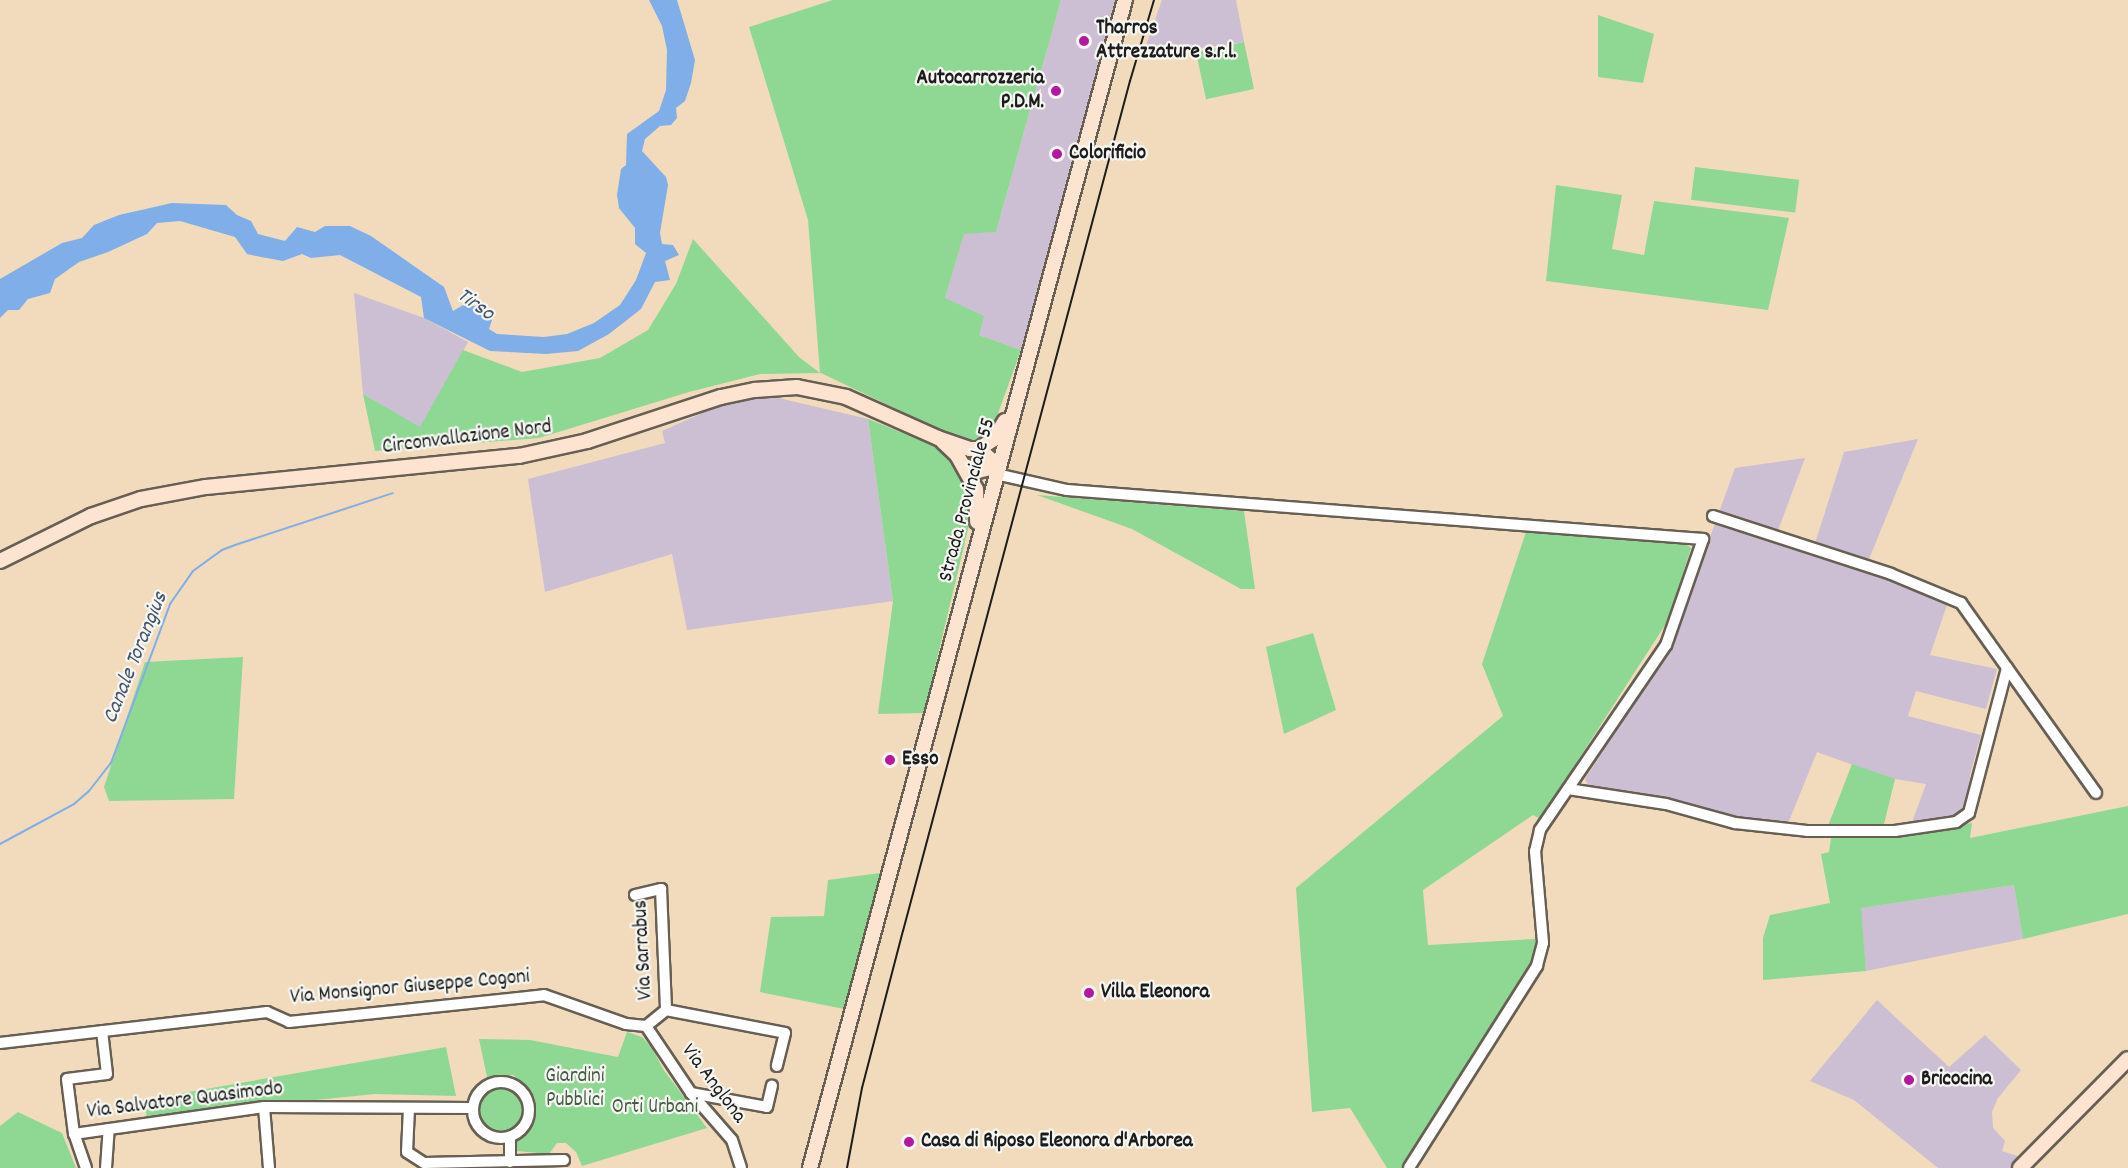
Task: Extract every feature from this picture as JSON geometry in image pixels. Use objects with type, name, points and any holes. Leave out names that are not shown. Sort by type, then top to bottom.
[{"type":"main road","name":"Strada Provinciale 55","points":[[810,1168],[1125,0]]},
{"type":"main road","name":"Circonvallazione Nord","points":[[0,561],[107,509],[172,487],[519,456],[587,441],[721,397],[775,388],[797,387],[846,397],[938,438],[970,449],[979,449],[998,470]]},
{"type":"main road","points":[[979,449],[988,445],[999,434],[1016,399]]},
{"type":"main road","name":"Circonvallazione Nord","points":[[938,438],[965,466]]},
{"type":"main road","points":[[965,466],[978,471],[998,470]]},
{"type":"main road","points":[[965,466],[978,499],[973,563]]},
{"type":"main road","points":[[2020,1168],[2128,1059]]},
{"type":"street","points":[[998,470],[1067,490],[1703,539],[1666,645],[1540,830],[1535,851],[1543,944],[1537,966],[1409,1168]]},
{"type":"street","points":[[1713,516],[1891,574],[1961,603],[2096,793]]},
{"type":"street","points":[[1568,789],[1666,804],[1735,823],[1807,831],[1896,831],[1956,822],[1969,813],[2007,668]]},
{"type":"street","name":"Via Sarrabus","points":[[635,895],[661,889],[666,1010],[646,1026]]},
{"type":"street","name":"Via Monsignor Giuseppe Cogoni","points":[[0,1043],[267,1012],[289,1022],[544,996],[626,1024],[646,1026]]},
{"type":"street","points":[[666,1010],[784,1033],[777,1066]]},
{"type":"street","name":"Via Anglona","points":[[646,1026],[692,1093],[732,1140],[741,1168]]},
{"type":"street","points":[[86,1168],[74,1134],[67,1079],[107,1074],[102,1031]]},
{"type":"street","points":[[505,1083],[515,1086],[524,1094],[529,1114],[525,1125],[510,1137],[497,1138],[486,1134],[478,1127],[473,1108],[477,1096],[485,1088],[505,1083]]},
{"type":"street","points":[[692,1093],[767,1107],[772,1086]]},
{"type":"street","points":[[264,1107],[269,1168]]},
{"type":"street","name":"Via Salvatore Quasimodo","points":[[74,1134],[264,1107],[473,1108]]},
{"type":"street","points":[[409,1108],[407,1152],[418,1161],[432,1163],[564,1160]]},
{"type":"street","points":[[106,1168],[109,1130]]},
{"type":"street","points":[[510,1137],[510,1162]]},
{"type":"shaded area","points":[[1061,0],[1115,0],[1021,350],[979,335],[945,298],[964,233],[996,232]]},
{"type":"shaded area","points":[[1162,0],[1236,0],[1244,42],[1142,57]]},
{"type":"shaded area","points":[[354,293],[424,318],[468,342],[420,428],[363,394]]},
{"type":"shaded area","points":[[766,395],[868,419],[893,601],[687,630],[672,554],[545,592],[528,479],[665,443],[662,431],[716,407]]},
{"type":"shaded area","points":[[1918,439],[1865,569],[1948,602],[1930,655],[1997,669],[1986,709],[1916,691],[1908,716],[1981,735],[1971,771],[1964,813],[1911,825],[1926,784],[1889,778],[1817,752],[1789,821],[1753,822],[1695,806],[1592,792],[1585,779],[1670,648],[1735,468],[1805,458],[1774,541],[1811,556],[1844,452]]},
{"type":"shaded area","points":[[2014,885],[2023,939],[1866,971],[1860,908]]},
{"type":"shaded area","points":[[1877,1000],[1949,1067],[1985,1035],[2021,1070],[1998,1098],[1992,1112],[1993,1128],[2005,1141],[2002,1151],[2024,1158],[2014,1168],[1938,1168],[1854,1100],[1810,1081]]},
{"type":"green space","points":[[833,0],[1061,0],[996,232],[964,234],[945,298],[984,316],[979,335],[1021,350],[991,433],[972,443],[955,437],[821,373],[760,374],[689,392],[539,438],[375,451],[363,394],[420,427],[463,350],[522,372],[600,358],[648,330],[676,284],[693,239],[799,357],[820,373],[808,220],[749,27]]},
{"type":"green space","points":[[1598,15],[1654,34],[1643,83],[1598,77]]},
{"type":"green space","points":[[1244,42],[1254,89],[1206,99],[1196,52]]},
{"type":"green space","points":[[1695,167],[1799,180],[1795,213],[1691,200]]},
{"type":"green space","points":[[1556,185],[1622,195],[1612,249],[1644,255],[1654,201],[1789,218],[1768,310],[1546,281]]},
{"type":"green space","points":[[868,419],[945,450],[960,471],[971,494],[971,517],[924,713],[878,714],[893,601]]},
{"type":"green space","points":[[1037,495],[1244,511],[1255,589],[1241,589],[1132,529]]},
{"type":"green space","points":[[1526,532],[1682,541],[1691,548],[1669,619],[1540,819],[1533,815],[1423,890],[1428,945],[1535,939],[1536,961],[1407,1168],[1387,1168],[1350,1108],[1312,1112],[1296,888],[1503,716],[1482,664]]},
{"type":"green space","points":[[1313,633],[1336,710],[1284,734],[1266,647]]},
{"type":"green space","points":[[243,657],[234,799],[109,801],[104,787],[145,662]]},
{"type":"green space","points":[[1852,764],[1895,779],[1884,824],[1828,826]]},
{"type":"green space","points":[[2128,806],[2128,914],[2023,939],[2014,885],[1861,908],[1866,971],[1763,980],[1763,938],[1770,915],[1830,903],[1821,854],[1829,852],[1831,838],[1885,835],[1972,823],[1970,838]]},
{"type":"green space","points":[[880,873],[844,1009],[760,992],[771,917],[824,916],[828,880]]},
{"type":"green space","name":"Giardini Pubblici","points":[[627,1032],[642,1037],[652,1048],[663,1069],[707,1128],[582,1166],[576,1152],[566,1143],[557,1143],[549,1154],[517,1151],[516,1141],[532,1126],[536,1108],[535,1099],[531,1090],[513,1075],[487,1077],[479,1039],[530,1040],[618,1057]]},
{"type":"green space","points":[[446,1047],[456,1096],[375,1094],[147,1117],[143,1100]]},
{"type":"green space","points":[[501,1087],[517,1094],[524,1110],[517,1126],[501,1133],[485,1126],[478,1110],[485,1094]]},
{"type":"green space","points":[[18,1112],[62,1133],[76,1168],[0,1168],[0,1126]]},
{"type":"water","points":[[649,0],[677,0],[695,60],[685,101],[676,108],[677,118],[671,125],[660,126],[645,139],[642,151],[666,177],[668,185],[660,233],[662,244],[673,245],[679,255],[665,261],[670,280],[655,282],[641,309],[609,334],[578,351],[546,354],[490,351],[424,318],[421,297],[340,255],[311,258],[302,254],[283,261],[261,257],[247,254],[235,237],[180,221],[157,223],[147,234],[79,262],[55,279],[50,293],[28,299],[19,310],[8,310],[0,318],[0,279],[62,243],[82,238],[94,225],[119,215],[172,203],[226,205],[237,215],[251,221],[258,234],[285,241],[297,227],[315,232],[325,226],[350,226],[371,236],[444,287],[453,311],[465,304],[482,308],[492,320],[489,329],[497,334],[544,337],[567,334],[594,323],[620,305],[636,280],[646,253],[635,244],[635,228],[619,208],[617,195],[621,169],[626,165],[627,134],[659,111],[666,90],[667,50],[662,26]]},
{"type":"waterway","name":"Canale Torangius","points":[[0,844],[74,804],[89,791],[111,763],[170,604],[193,571],[222,550],[393,493]]},
{"type":"railway","points":[[847,1168],[862,1088],[903,931],[1130,81],[1154,0]]},
{"type":"place","name":"Tharros Attrezzature s.r.l.","points":[[1084,41]]},
{"type":"place","name":"Autocarrozzeria P.D.M.","points":[[1056,91]]},
{"type":"place","name":"Colorificio","points":[[1057,154]]},
{"type":"place","name":"Esso","points":[[890,760]]},
{"type":"place","name":"Villa Eleonora","points":[[1089,993]]},
{"type":"place","name":"Bricocina","points":[[1909,1080]]},
{"type":"place","name":"Casa di Riposo Eleonora d'Arborea","points":[[909,1142]]},
{"type":"water label","name":"Tirso","points":[[475,305]]},
{"type":"park label","name":"Orti Urbani","points":[[655,1108]]}]
